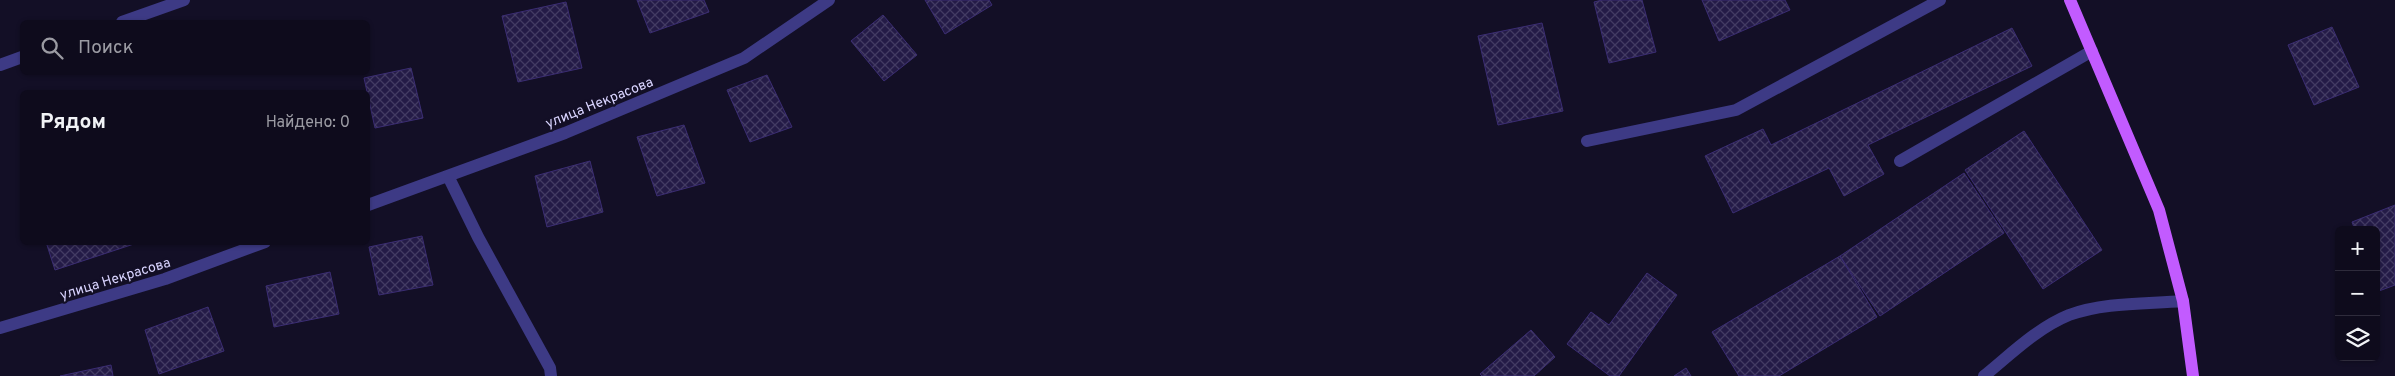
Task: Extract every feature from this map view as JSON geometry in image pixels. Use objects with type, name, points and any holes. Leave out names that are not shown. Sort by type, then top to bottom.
[{"type":"main road","points":[[2070,0],[2159,210],[2184,301],[2193,376]]},
{"type":"street","points":[[128,20],[184,0]]},
{"type":"street","name":"улица Некрасова","points":[[370,204],[565,133],[744,58],[829,0]]},
{"type":"street","points":[[1587,141],[1736,110],[1940,0]]},
{"type":"street","points":[[1900,161],[2092,51]]},
{"type":"street","points":[[0,65],[20,58]]},
{"type":"street","points":[[448,176],[478,237],[550,368],[551,376]]},
{"type":"street","name":"улица Некрасова","points":[[0,328],[165,279],[257,245]]},
{"type":"street","points":[[1984,376],[2040,332],[2068,316],[2101,307],[2184,301]]},
{"type":"building","points":[[637,0],[704,0],[709,12],[650,33]]},
{"type":"building","points":[[925,0],[989,0],[992,5],[945,34]]},
{"type":"building","points":[[1602,0],[1642,0],[1656,52],[1609,63],[1594,2]]},
{"type":"building","points":[[1702,0],[1785,0],[1790,10],[1719,41]]},
{"type":"building","points":[[566,2],[582,68],[518,82],[502,16]]},
{"type":"building","points":[[883,15],[917,55],[884,81],[851,41]]},
{"type":"building","points":[[1542,23],[1563,111],[1498,125],[1478,36]]},
{"type":"building","points":[[2332,27],[2359,87],[2314,105],[2288,45]]},
{"type":"building","points":[[2012,28],[2032,66],[1868,145],[1884,174],[1844,196],[1829,168],[1733,213],[1705,156],[1763,129],[1771,145]]},
{"type":"building","points":[[411,68],[423,118],[375,128],[370,105],[370,90],[367,90],[364,78]]},
{"type":"building","points":[[767,75],[792,127],[750,142],[727,90]]},
{"type":"building","points":[[684,125],[705,183],[657,196],[637,137]]},
{"type":"building","points":[[2024,131],[2102,250],[2043,289],[1965,170]]},
{"type":"building","points":[[590,161],[603,212],[547,227],[535,176]]},
{"type":"building","points":[[1964,173],[2004,233],[1880,316],[1840,256]]},
{"type":"building","points":[[2395,205],[2395,285],[2380,291],[2380,226],[2354,226],[2352,222]]},
{"type":"building","points":[[422,236],[433,285],[379,295],[369,247]]},
{"type":"building","points":[[47,245],[131,245],[55,270]]},
{"type":"building","points":[[1840,256],[1877,317],[1779,376],[1739,376],[1712,332]]},
{"type":"building","points":[[330,272],[339,314],[274,327],[266,286]]},
{"type":"building","points":[[1647,273],[1677,295],[1619,376],[1610,376],[1567,344],[1591,312],[1609,325]]},
{"type":"building","points":[[208,307],[224,351],[159,374],[145,330]]},
{"type":"building","points":[[1531,330],[1555,357],[1534,376],[1482,376],[1480,374]]},
{"type":"building","points":[[111,365],[113,376],[60,376]]},
{"type":"building","points":[[1686,368],[1691,376],[1674,376]]}]
